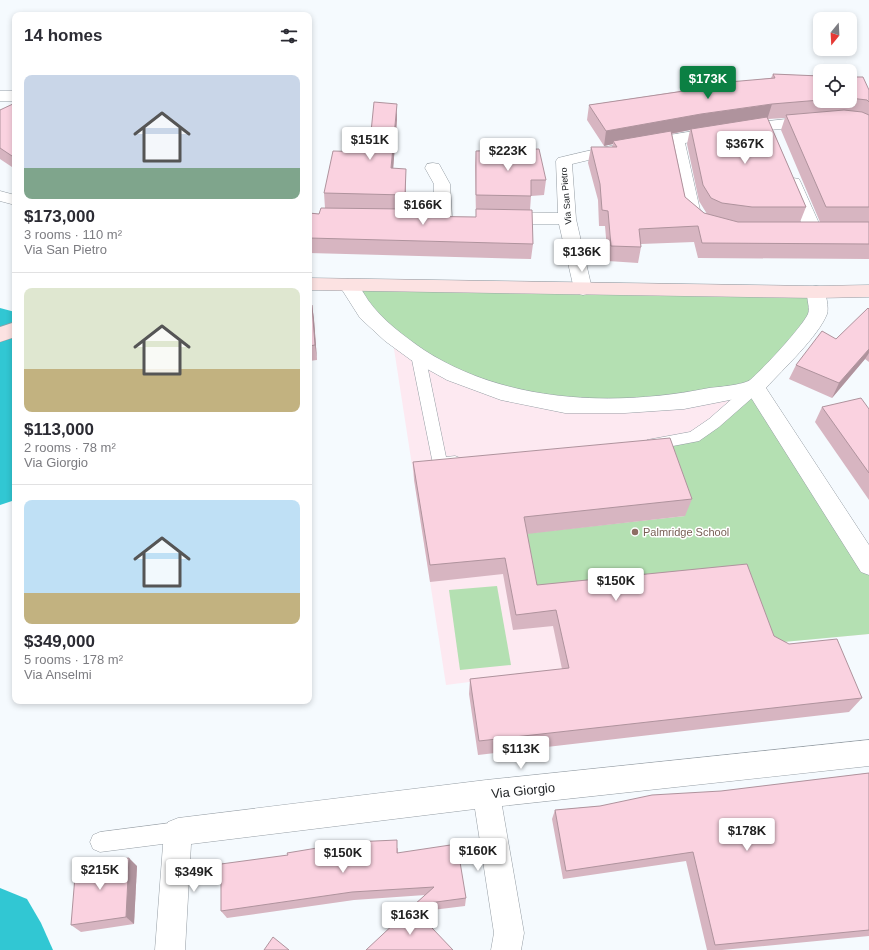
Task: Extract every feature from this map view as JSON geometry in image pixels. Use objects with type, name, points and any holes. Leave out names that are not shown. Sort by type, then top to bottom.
[{"type":"street","points":[[0,96],[12,96]]},
{"type":"street","name":"Via San Pietro","points":[[583,289],[567,219],[564,161],[618,148],[676,140],[772,132],[838,119],[864,124]]},
{"type":"street","points":[[676,140],[692,212],[706,223],[720,226]]},
{"type":"street","points":[[787,167],[812,230]]},
{"type":"street","points":[[433,168],[442,184],[443,217]]},
{"type":"street","points":[[0,196],[12,199]]},
{"type":"street","points":[[482,218],[567,219]]},
{"type":"street","points":[[312,284],[816,292],[869,291]]},
{"type":"street","points":[[348,284],[367,313],[392,336],[418,355],[454,375],[494,389],[565,405],[625,405],[684,401],[755,387],[801,338],[818,313],[816,292]]},
{"type":"street","points":[[0,335],[12,330]]},
{"type":"street","points":[[755,387],[869,565]]},
{"type":"street","name":"Via Giorgio","points":[[178,832],[486,794],[869,753]]},
{"type":"street","points":[[486,794],[509,933],[506,950]]},
{"type":"street","points":[[170,950],[178,832]]},
{"type":"lane","points":[[418,355],[440,464],[472,461]]},
{"type":"lane","points":[[636,446],[694,437],[714,423],[755,387]]},
{"type":"lane","points":[[100,842],[178,832]]},
{"type":"shaded area","name":"Palmridge School","points":[[392,336],[755,387],[869,634],[762,644],[446,685]]},
{"type":"green space","points":[[348,285],[816,292],[818,313],[755,387],[869,565],[869,634],[762,644],[534,601],[521,534],[685,516],[659,443],[694,437],[754,388],[625,405],[501,392],[418,355]]},
{"type":"green space","points":[[497,586],[511,665],[460,670],[449,590]]},
{"type":"building","points":[[773,74],[813,76],[813,101],[772,104],[701,114],[606,131],[589,105],[684,91],[682,88],[706,84],[775,78]]},
{"type":"building","points":[[857,77],[863,77],[869,90],[869,102],[867,100],[857,99]]},
{"type":"building","points":[[374,102],[397,104],[391,168],[406,169],[405,195],[324,193],[333,151],[369,152]]},
{"type":"building","points":[[12,104],[12,156],[0,148],[0,110]]},
{"type":"building","points":[[844,110],[862,112],[869,115],[869,207],[826,207],[786,115]]},
{"type":"building","points":[[767,117],[806,207],[752,207],[722,203],[711,198],[703,185],[691,129]]},
{"type":"building","points":[[671,131],[685,197],[704,213],[738,222],[869,222],[869,244],[702,243],[698,226],[639,229],[641,247],[611,246],[608,211],[602,210],[600,184],[591,147],[617,147],[613,141]]},
{"type":"building","points":[[539,149],[546,180],[531,180],[531,196],[476,195],[476,151]]},
{"type":"building","points":[[321,208],[404,209],[404,216],[476,217],[476,209],[532,210],[533,244],[312,238],[312,213],[319,214]]},
{"type":"building","points":[[312,305],[315,345],[312,346]]},
{"type":"building","points":[[868,308],[869,349],[839,383],[796,365],[822,331],[836,339]]},
{"type":"building","points":[[861,398],[869,409],[869,473],[822,407]]},
{"type":"building","points":[[670,438],[692,499],[524,517],[537,585],[747,564],[774,636],[789,644],[837,639],[862,698],[479,741],[470,679],[569,668],[556,610],[516,615],[505,558],[430,565],[413,462]]},
{"type":"building","points":[[869,773],[869,930],[715,945],[693,852],[566,871],[555,810],[600,806],[652,795],[721,791]]},
{"type":"building","points":[[397,840],[397,853],[457,844],[466,898],[414,905],[434,887],[352,892],[221,911],[221,864],[288,855],[287,853],[353,842]]},
{"type":"building","points":[[129,858],[126,917],[71,925],[76,864]]},
{"type":"building","points":[[412,907],[453,950],[366,950]]},
{"type":"building","points":[[273,937],[289,950],[264,950]]},
{"type":"waterway","points":[[0,325],[8,352],[10,459],[0,482]]},
{"type":"waterway","points":[[0,926],[14,950]]},
{"type":"place","name":"Palmridge School","points":[[635,532]]}]
